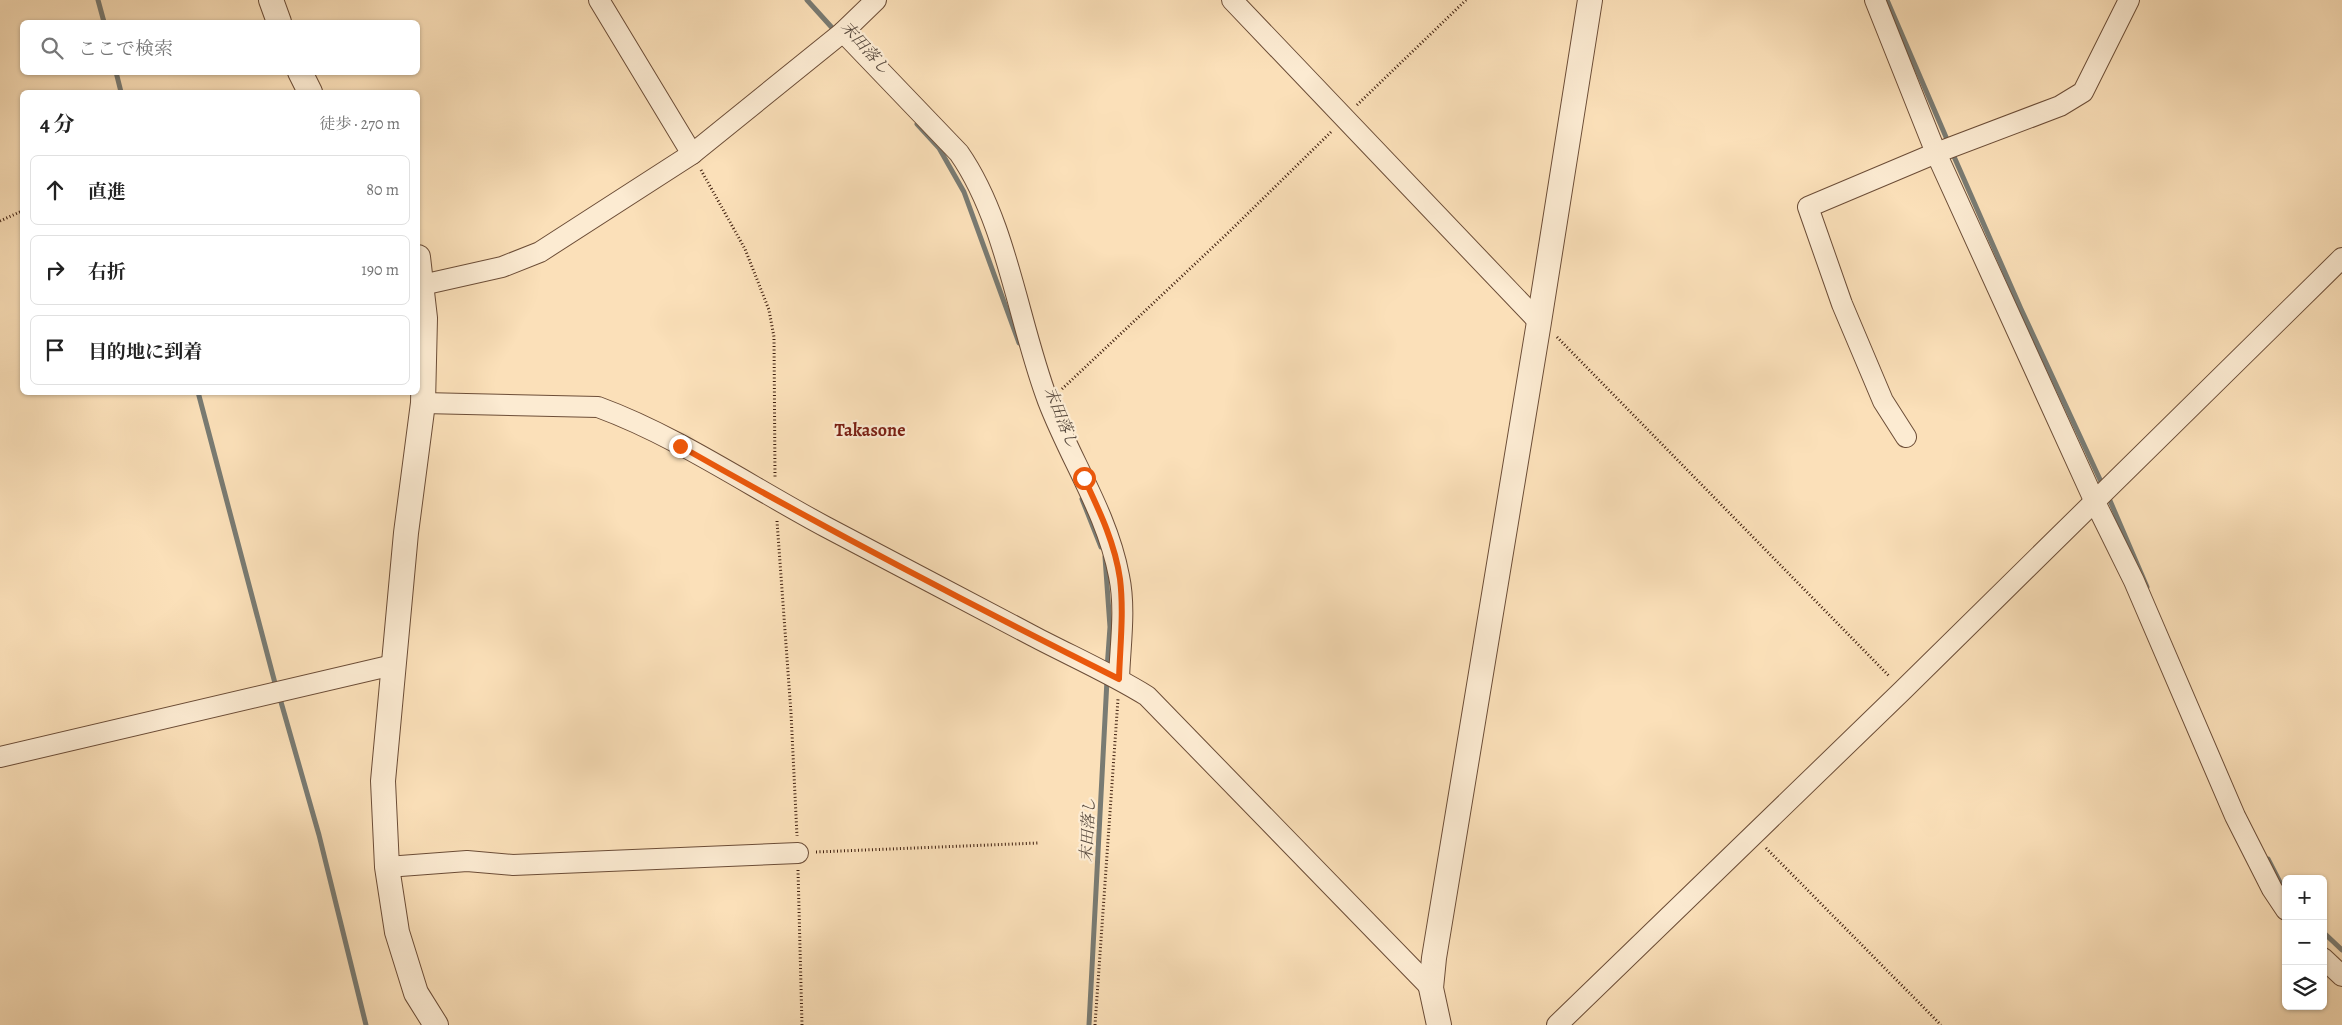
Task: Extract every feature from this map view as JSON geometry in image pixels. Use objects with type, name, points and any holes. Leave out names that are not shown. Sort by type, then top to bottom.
[{"type":"street","points":[[271,0],[279,20]]},
{"type":"street","points":[[599,0],[692,154]]},
{"type":"street","points":[[422,285],[502,267],[540,252],[692,154],[843,32],[876,0]]},
{"type":"street","points":[[1232,0],[1539,322]]},
{"type":"street","points":[[1439,1025],[1431,988],[1445,890],[1590,0]]},
{"type":"street","points":[[1875,0],[1946,149],[2094,500],[2134,581],[2236,816],[2272,889],[2282,904]]},
{"type":"street","points":[[1906,437],[1882,402],[1842,304],[1808,207],[1946,149],[2060,106],[2083,92],[2129,0]]},
{"type":"street","points":[[843,32],[959,152],[972,172],[987,204],[1048,402],[1107,528],[1120,578],[1122,616],[1119,679]]},
{"type":"street","points":[[302,75],[309,90]]},
{"type":"street","points":[[1557,1025],[1903,690],[2342,258]]},
{"type":"street","points":[[420,271],[426,355],[423,403],[406,533],[383,781],[387,867],[391,902],[416,992],[436,1025]]},
{"type":"street","points":[[423,403],[598,407],[680,446],[776,500],[1034,637],[1119,679],[1147,696],[1431,988]]},
{"type":"street","points":[[0,757],[393,665]]},
{"type":"street","points":[[387,867],[467,860],[513,865],[798,853]]},
{"type":"street","points":[[2327,962],[2342,976]]},
{"type":"path","points":[[1048,402],[1223,237],[1466,0]]},
{"type":"path","points":[[692,154],[745,250],[769,310],[774,338],[776,500],[791,713],[798,853],[802,1025]]},
{"type":"path","points":[[0,221],[20,212]]},
{"type":"path","points":[[1539,322],[1555,334],[1903,690]]},
{"type":"path","points":[[1095,1025],[1119,679]]},
{"type":"path","points":[[1753,835],[1940,1025]]},
{"type":"path","points":[[798,853],[1038,843]]},
{"type":"waterway","points":[[98,0],[103,20]]},
{"type":"waterway","name":"末田落し","points":[[807,0],[835,31]]},
{"type":"waterway","points":[[1887,0],[1949,144]]},
{"type":"waterway","points":[[117,75],[120,90]]},
{"type":"waterway","name":"末田落し","points":[[917,124],[939,148],[964,192],[1019,343]]},
{"type":"waterway","points":[[1952,152],[2021,309],[2103,486]]},
{"type":"waterway","points":[[199,395],[276,687]]},
{"type":"waterway","points":[[2108,496],[2147,587]]},
{"type":"waterway","name":"末田落し","points":[[1082,499],[1101,547]]},
{"type":"waterway","name":"末田落し","points":[[1105,557],[1110,627],[1107,669]]},
{"type":"waterway","name":"末田落し","points":[[1089,1025],[1107,680]]},
{"type":"waterway","points":[[279,695],[319,835],[366,1025]]},
{"type":"waterway","points":[[2268,859],[2282,886]]},
{"type":"waterway","points":[[2327,936],[2342,950]]},
{"type":"district","name":"Takasone","points":[[870,430]]},
{"type":"route","points":[[680,446],[776,500],[1034,637],[1119,679],[1122,616],[1120,578],[1107,528],[1084,478]]}]
